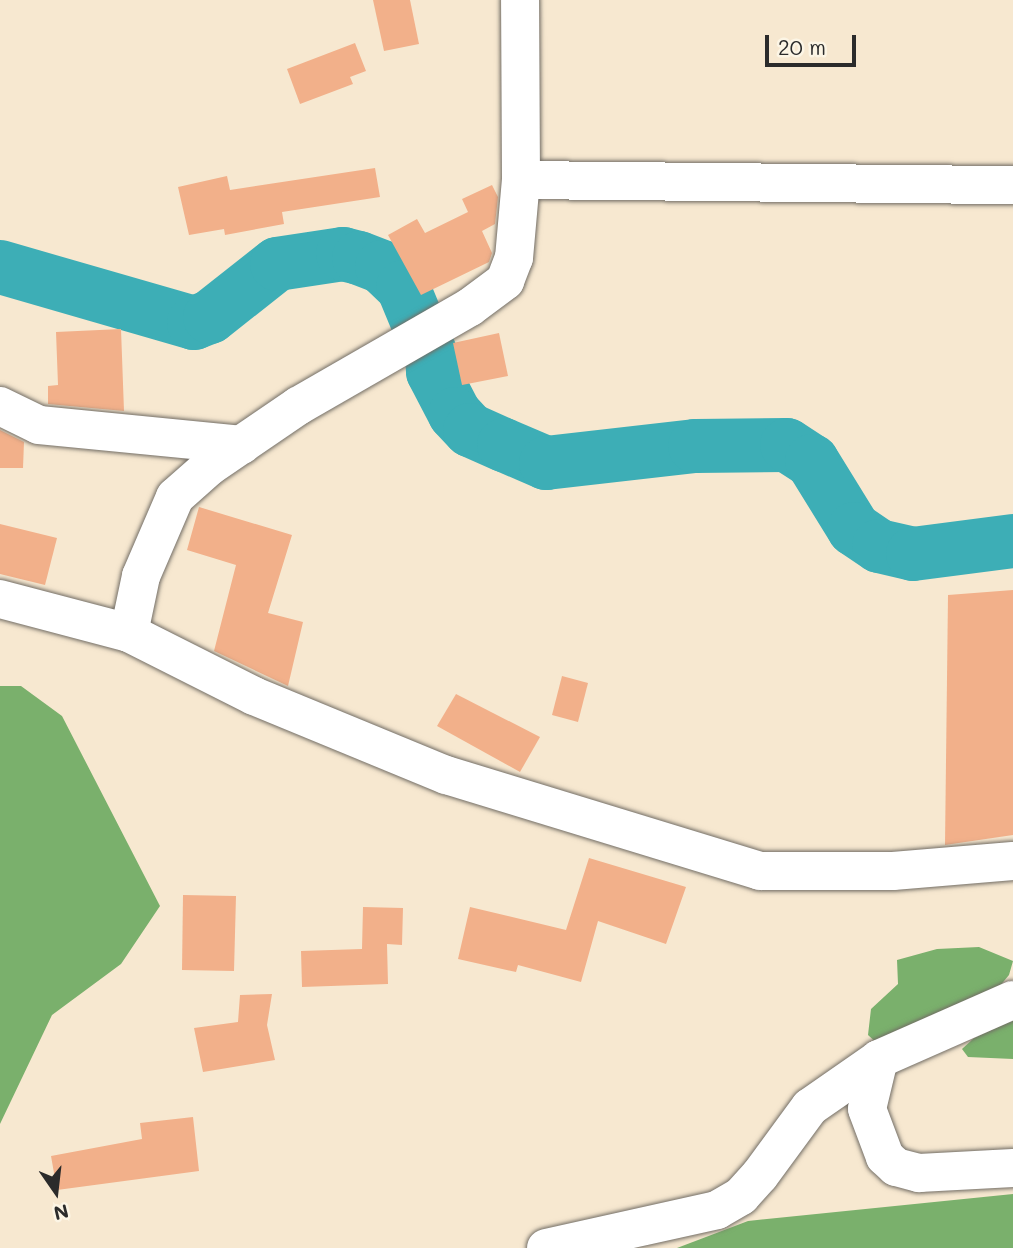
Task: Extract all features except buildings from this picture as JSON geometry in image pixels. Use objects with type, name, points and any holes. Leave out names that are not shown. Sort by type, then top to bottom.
[{"type":"street","points":[[129,633],[141,576],[175,497],[298,406],[470,307],[505,281],[514,258],[521,180],[520,0]]},
{"type":"street","points":[[521,180],[1013,185]]},
{"type":"street","points":[[0,406],[39,425],[242,445]]},
{"type":"street","points":[[0,599],[129,633],[254,696],[446,775],[760,871],[893,872],[1013,861]]},
{"type":"street","points":[[546,1248],[717,1210],[741,1196],[760,1175],[810,1107],[879,1059],[1013,1000]]},
{"type":"street","points":[[879,1059],[867,1109],[885,1157],[896,1167],[919,1173],[1013,1168]]},
{"type":"green space","points":[[0,686],[21,686],[62,716],[160,906],[121,964],[52,1015],[0,1124]]},
{"type":"green space","points":[[979,947],[1013,961],[1009,975],[994,993],[880,1046],[868,1035],[871,1009],[898,984],[897,960],[937,949]]},
{"type":"green space","points":[[1013,1020],[1013,1059],[968,1057],[962,1049],[974,1038]]},
{"type":"green space","points":[[1013,1194],[1013,1248],[677,1248],[748,1221]]},
{"type":"waterway","points":[[0,267],[194,323],[210,317],[277,264],[343,254],[359,258],[382,267],[403,287],[432,357],[433,372],[455,414],[470,430],[504,445],[546,463],[695,446],[787,445],[812,461],[854,529],[879,546],[913,554],[1013,541]]}]
